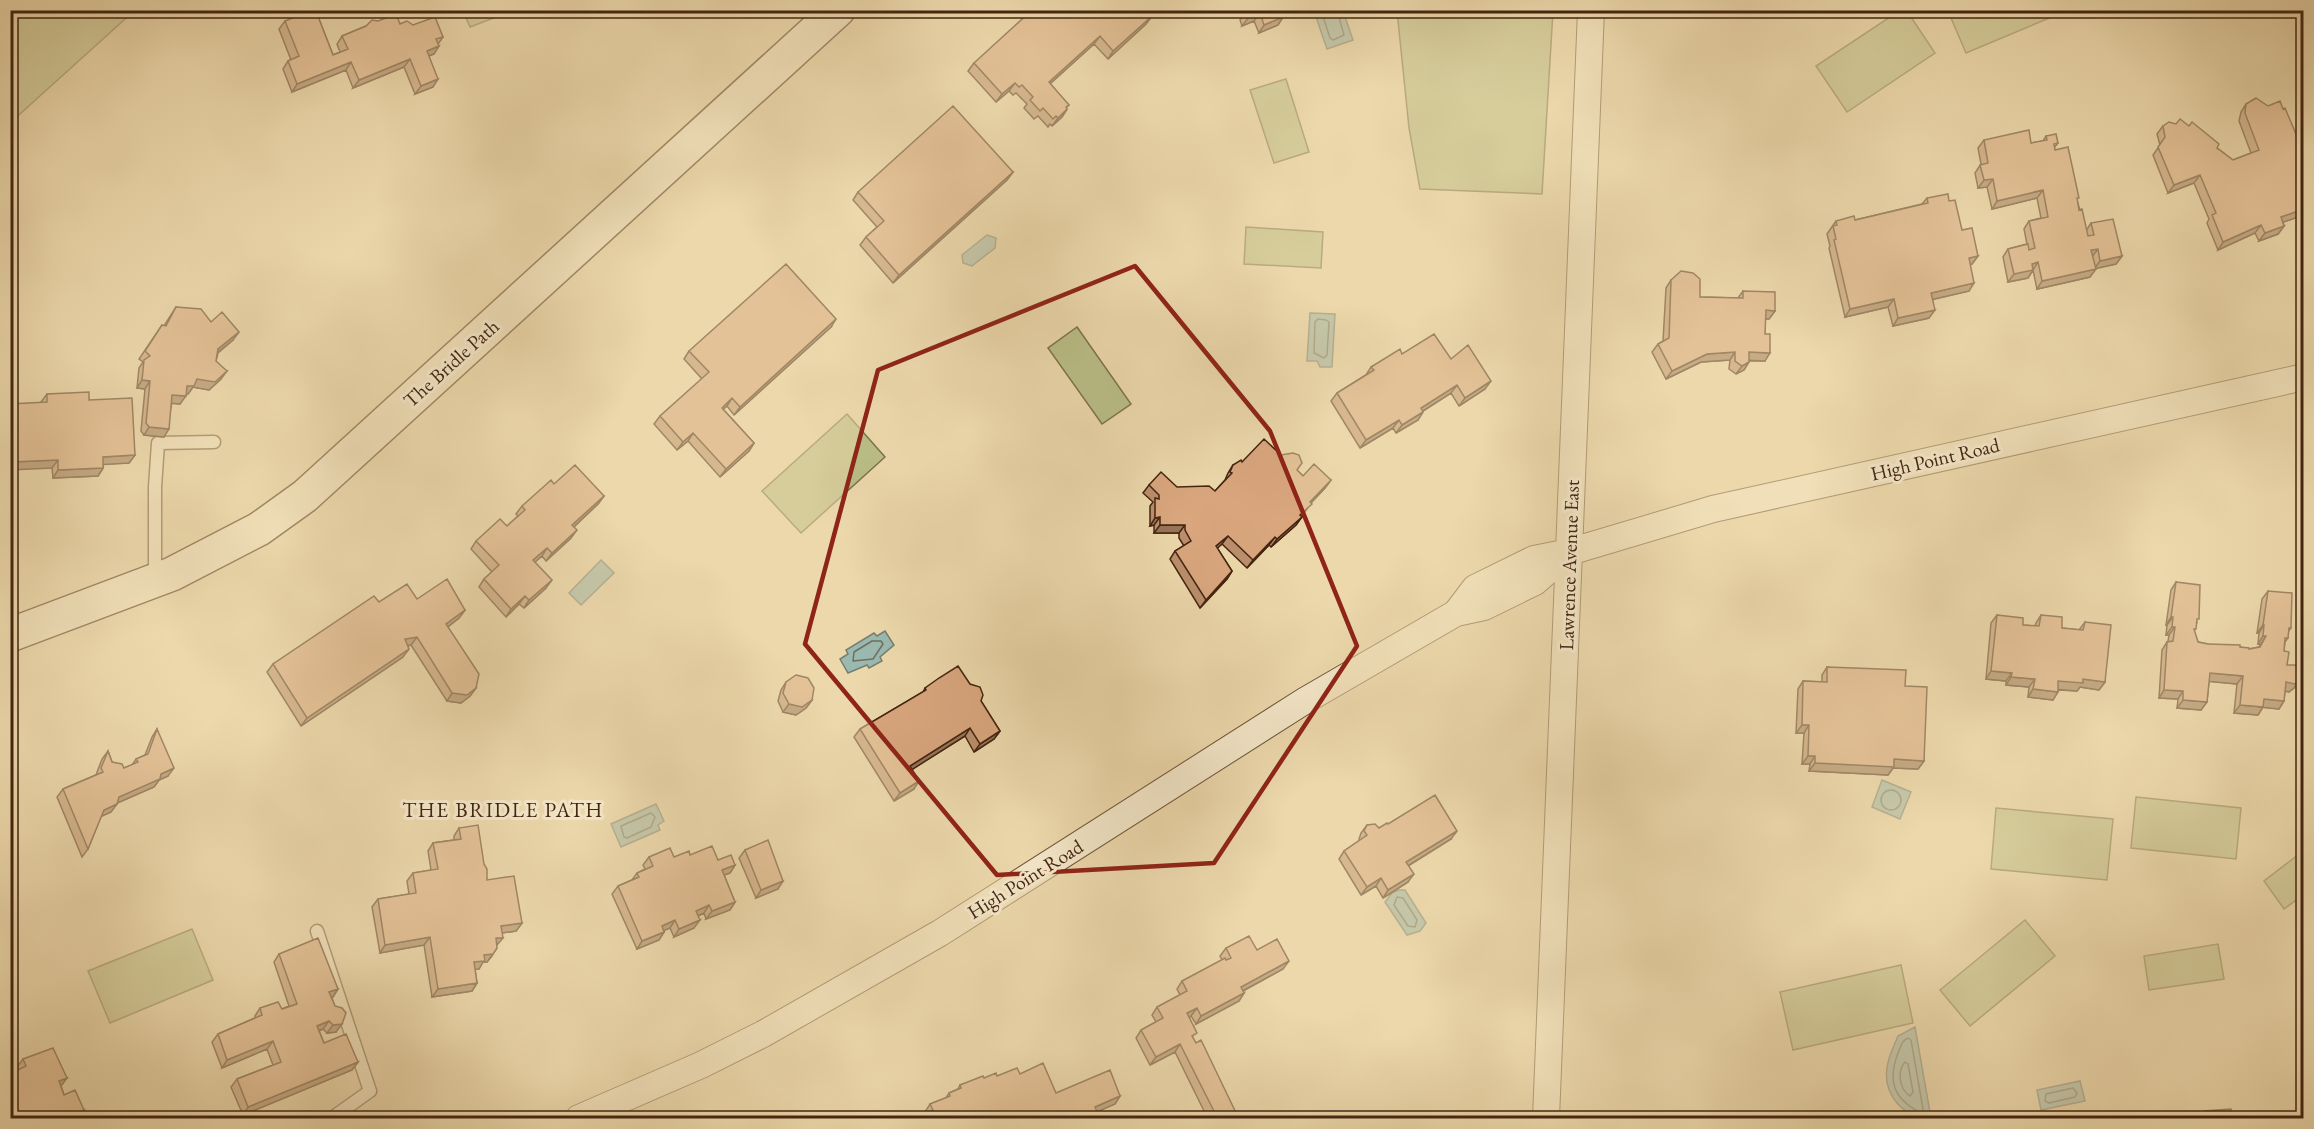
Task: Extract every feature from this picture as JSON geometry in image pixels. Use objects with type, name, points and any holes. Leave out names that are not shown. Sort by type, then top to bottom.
[{"type":"street","name":"The Bridle Path","points":[[10,634],[172,574],[259,529],[305,496],[838,10]]},
{"type":"street","name":"Lawrence Avenue East","points":[[1546,1119],[1591,10]]},
{"type":"street","name":"High Point Road","points":[[579,1119],[638,1094],[763,1034],[940,933],[1306,699],[1456,613],[1484,607],[1535,582],[1569,552],[1713,509],[2304,377]]},
{"type":"lane","points":[[155,580],[155,487],[158,443],[214,442]]},
{"type":"lane","points":[[317,931],[370,1091],[332,1119]]},
{"type":"lane","points":[[308,1119],[313,1119]]},
{"type":"highlighted area","points":[[1135,266],[1270,431],[1357,646],[1214,863],[997,875],[805,644],[878,370]]},
{"type":"green space","points":[[11,10],[134,10],[134,11],[11,122]]},
{"type":"green space","points":[[463,11],[512,11],[470,27]]},
{"type":"green space","points":[[1397,11],[1553,11],[1542,194],[1420,189],[1409,128]]},
{"type":"green space","points":[[1899,11],[1907,11],[1935,53],[1847,112],[1816,66]]},
{"type":"green space","points":[[1948,11],[2066,11],[1966,53]]},
{"type":"green space","points":[[1286,79],[1309,152],[1274,163],[1250,90]]},
{"type":"green space","points":[[1246,227],[1323,232],[1321,268],[1244,264]]},
{"type":"green space","points":[[1077,327],[1131,404],[1102,424],[1048,348]]},
{"type":"green space","points":[[847,414],[885,457],[801,533],[762,491]]},
{"type":"green space","points":[[2136,797],[2241,808],[2236,859],[2131,848]]},
{"type":"green space","points":[[1996,808],[2113,819],[2107,880],[1991,869]]},
{"type":"green space","points":[[2303,851],[2303,895],[2284,909],[2264,881]]},
{"type":"green space","points":[[2025,920],[2055,956],[1970,1026],[1940,990]]},
{"type":"green space","points":[[192,929],[213,980],[110,1023],[88,971]]},
{"type":"green space","points":[[2218,944],[2224,979],[2149,990],[2144,956]]},
{"type":"green space","points":[[1901,965],[1913,1023],[1793,1050],[1780,992]]},
{"type":"water","points":[[1314,11],[1343,11],[1353,40],[1327,49]]},
{"type":"water","points":[[987,235],[996,238],[995,248],[972,266],[963,263],[962,255]]},
{"type":"water","points":[[1310,313],[1335,314],[1332,367],[1320,367],[1317,361],[1307,361]]},
{"type":"water","points":[[601,560],[614,573],[581,605],[569,593]]},
{"type":"water","points":[[885,631],[894,645],[880,657],[882,661],[869,668],[867,665],[848,673],[840,659],[848,654],[846,650],[874,633],[877,636]]},
{"type":"water","points":[[1882,780],[1911,792],[1900,819],[1872,807]]},
{"type":"water","points":[[656,804],[664,821],[658,825],[660,830],[621,847],[611,824]]},
{"type":"water","points":[[1405,890],[1426,923],[1420,931],[1407,935],[1385,902],[1392,893]]},
{"type":"water","points":[[1915,1027],[1931,1118],[1921,1117],[1904,1110],[1897,1104],[1888,1087],[1887,1068],[1898,1036]]},
{"type":"water","points":[[2080,1081],[2085,1101],[2041,1110],[2037,1090]]},
{"type":"building","points":[[305,10],[316,10],[320,14],[319,19],[333,55],[348,49],[342,36],[366,26],[372,20],[378,21],[396,14],[400,24],[407,21],[413,25],[435,17],[443,37],[436,39],[439,46],[427,51],[438,79],[421,86],[410,59],[359,80],[351,62],[297,84],[288,61],[299,56],[285,21],[303,14]]},
{"type":"building","points":[[1032,10],[1147,10],[1152,16],[1113,51],[1100,36],[1049,82],[1069,105],[1058,118],[1056,116],[1053,119],[1043,108],[1040,111],[1030,100],[1033,97],[1022,85],[1019,87],[1015,83],[1002,94],[974,63]]},
{"type":"building","points":[[1280,10],[1283,17],[1264,25],[1260,13],[1248,18],[1246,12]]},
{"type":"building","points":[[2256,98],[2268,106],[2280,101],[2283,109],[2285,108],[2304,153],[2304,209],[2281,217],[2284,226],[2265,233],[2261,225],[2223,242],[2212,215],[2216,213],[2200,175],[2174,185],[2158,147],[2165,137],[2163,126],[2169,122],[2176,124],[2180,119],[2189,126],[2192,122],[2219,144],[2217,148],[2233,160],[2259,150],[2245,113],[2246,104]]},
{"type":"building","points":[[953,106],[1013,172],[899,275],[866,237],[884,221],[858,192]]},
{"type":"building","points":[[2029,130],[2031,143],[2047,140],[2046,136],[2056,134],[2058,143],[2054,144],[2055,150],[2068,147],[2079,198],[2077,198],[2079,210],[2082,209],[2088,236],[2094,235],[2091,223],[2113,219],[2122,256],[2100,261],[2098,249],[2091,250],[2096,269],[2042,281],[2038,262],[2032,264],[2033,270],[2014,274],[2008,249],[2028,244],[2029,250],[2035,248],[2029,221],[2048,217],[2043,190],[1997,201],[1993,179],[1984,180],[1980,165],[1988,163],[1984,140]]},
{"type":"building","points":[[1948,194],[1949,201],[1955,200],[1962,230],[1972,228],[1978,256],[1969,258],[1974,283],[1931,293],[1935,310],[1898,318],[1894,299],[1850,309],[1834,240],[1836,239],[1833,226],[1837,225],[1836,221],[1854,216],[1855,220],[1928,203],[1927,198]]},
{"type":"building","points":[[786,264],[836,319],[740,407],[732,398],[722,408],[754,443],[726,469],[693,433],[683,442],[660,416],[709,372],[689,351]]},
{"type":"building","points":[[1681,271],[1693,273],[1700,279],[1700,297],[1743,298],[1743,291],[1775,292],[1775,311],[1766,310],[1765,334],[1770,334],[1770,353],[1749,352],[1749,362],[1742,366],[1735,361],[1735,352],[1707,354],[1672,371],[1658,344],[1669,338],[1671,280]]},
{"type":"building","points":[[176,307],[201,309],[211,322],[222,312],[239,332],[218,349],[216,361],[227,371],[215,382],[197,379],[194,386],[187,386],[186,396],[172,395],[169,429],[149,427],[146,423],[150,381],[142,380],[144,360],[150,356],[145,351],[162,325],[166,326]]},
{"type":"building","points":[[1434,334],[1451,359],[1468,345],[1491,381],[1465,398],[1457,385],[1421,408],[1423,412],[1402,425],[1399,420],[1366,440],[1337,393],[1374,370],[1371,367],[1400,349],[1402,354]]},
{"type":"building","points":[[89,392],[89,400],[132,398],[135,455],[103,457],[103,468],[58,470],[58,460],[11,462],[10,404],[47,402],[47,394]]},
{"type":"building","points":[[1264,439],[1281,455],[1293,453],[1299,455],[1302,463],[1297,470],[1303,476],[1314,464],[1331,480],[1310,502],[1312,504],[1300,515],[1302,517],[1277,539],[1275,537],[1253,560],[1228,536],[1216,546],[1232,571],[1206,600],[1175,551],[1191,541],[1185,525],[1160,525],[1160,517],[1155,518],[1155,498],[1159,499],[1159,495],[1149,485],[1161,472],[1177,487],[1209,486],[1215,491],[1232,473],[1230,472],[1233,465],[1241,460],[1242,462]]},
{"type":"building","points":[[575,465],[604,496],[572,525],[577,530],[552,553],[547,548],[533,560],[552,580],[529,600],[525,596],[511,609],[484,579],[499,565],[476,541],[500,519],[507,526],[525,510],[522,506],[551,480],[554,484]]},
{"type":"building","points":[[447,579],[465,610],[446,624],[479,674],[476,688],[467,695],[452,693],[417,637],[405,639],[409,649],[307,718],[273,664],[374,596],[379,602],[407,584],[417,599]]},
{"type":"building","points":[[2176,582],[2200,585],[2199,619],[2194,629],[2198,642],[2240,645],[2240,647],[2249,649],[2260,647],[2266,636],[2263,636],[2263,625],[2268,591],[2292,593],[2291,628],[2289,628],[2288,638],[2285,638],[2284,651],[2289,652],[2287,665],[2295,665],[2300,669],[2300,680],[2295,684],[2286,682],[2284,701],[2264,699],[2263,707],[2240,705],[2243,676],[2210,673],[2207,702],[2183,700],[2183,691],[2164,690],[2167,642],[2173,641],[2175,627],[2172,627],[2173,617],[2171,617]]},
{"type":"building","points":[[1997,615],[2023,618],[2023,625],[2039,626],[2041,615],[2062,617],[2062,628],[2083,630],[2085,622],[2111,625],[2105,682],[2083,679],[2083,683],[2058,681],[2058,692],[2033,689],[2035,679],[2011,677],[2012,673],[1991,671]]},
{"type":"building","points":[[958,666],[970,684],[980,687],[983,695],[981,701],[1000,731],[980,744],[970,728],[910,766],[919,781],[900,793],[860,729],[926,690],[925,688]]},
{"type":"building","points":[[1827,667],[1906,670],[1905,686],[1927,687],[1924,761],[1894,759],[1894,767],[1815,763],[1815,756],[1808,756],[1809,725],[1802,725],[1803,681],[1827,682]]},
{"type":"building","points":[[796,675],[808,678],[814,688],[812,700],[802,707],[789,704],[783,693],[786,682]]},
{"type":"building","points":[[157,729],[174,768],[161,774],[160,779],[119,797],[117,804],[104,810],[88,849],[63,789],[103,772],[101,768],[108,751],[112,762],[122,764],[124,768],[138,762],[136,759],[148,754]]},
{"type":"building","points":[[1435,795],[1457,831],[1406,862],[1414,874],[1388,890],[1381,878],[1367,887],[1344,851],[1367,835],[1364,831],[1367,825],[1375,824],[1379,828]]},
{"type":"building","points":[[478,825],[487,880],[514,876],[522,923],[501,926],[503,938],[496,938],[497,948],[493,954],[484,955],[485,961],[474,962],[477,983],[438,989],[430,937],[385,945],[378,899],[416,893],[413,873],[438,869],[433,843],[461,839],[459,828]]},
{"type":"building","points":[[768,840],[783,881],[761,890],[745,850]]},
{"type":"building","points":[[712,846],[718,860],[731,855],[735,865],[722,870],[735,902],[712,911],[709,905],[696,911],[700,920],[679,929],[675,920],[662,926],[664,932],[642,941],[618,886],[639,877],[637,873],[653,866],[649,857],[670,848],[674,857],[689,851],[690,855]]},
{"type":"building","points":[[1249,936],[1257,950],[1277,939],[1289,961],[1241,987],[1244,993],[1201,1016],[1197,1008],[1187,1013],[1197,1033],[1192,1036],[1196,1043],[1201,1040],[1239,1119],[1218,1119],[1180,1044],[1156,1057],[1141,1030],[1163,1018],[1157,1007],[1187,991],[1182,981],[1225,958],[1226,960],[1231,958],[1226,948]]},
{"type":"building","points":[[318,938],[338,989],[329,992],[335,1006],[342,1008],[346,1013],[342,1024],[333,1025],[329,1021],[317,1026],[324,1043],[346,1034],[358,1062],[248,1107],[237,1079],[281,1062],[273,1041],[227,1060],[218,1034],[262,1015],[260,1008],[278,1002],[282,1009],[297,1004],[279,954]]},
{"type":"building","points":[[53,1048],[67,1078],[59,1081],[64,1095],[75,1090],[84,1110],[67,1117],[65,1112],[54,1115],[56,1119],[10,1119],[10,1109],[14,1108],[10,1098],[10,1074],[26,1066],[23,1059]]},
{"type":"building","points":[[1043,1063],[1056,1093],[1110,1070],[1120,1096],[1095,1107],[1100,1119],[912,1119],[933,1110],[930,1104],[950,1096],[949,1093],[961,1088],[960,1085],[983,1076],[984,1078],[996,1073],[997,1076],[1017,1068],[1020,1074]]},
{"type":"building","points":[[2231,1109],[2232,1119],[2187,1119],[2187,1115],[2204,1113],[2204,1111]]},
{"type":"district","name":"THE BRIDLE PATH","points":[[503,810]]}]
